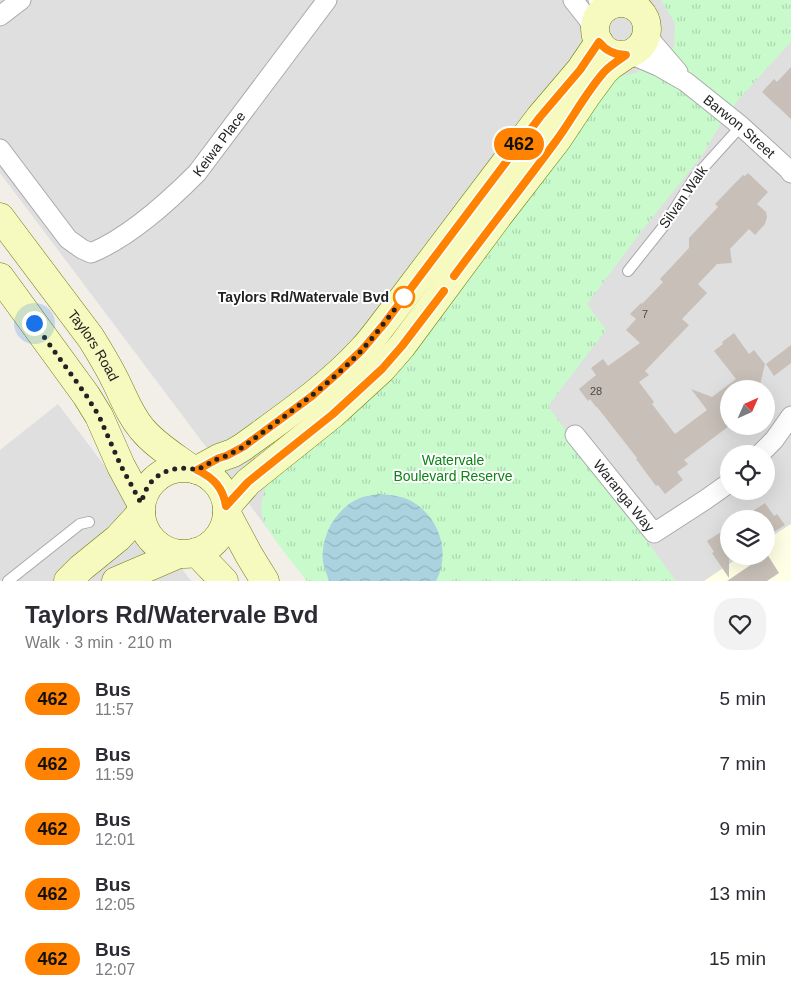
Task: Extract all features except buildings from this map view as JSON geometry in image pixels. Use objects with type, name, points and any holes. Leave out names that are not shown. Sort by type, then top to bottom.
[{"type":"street","points":[[0,16],[21,0]]},
{"type":"street","name":"Keiwa Place","points":[[0,149],[68,239],[91,253],[108,246],[174,196],[197,173],[327,0]]},
{"type":"street","points":[[573,0],[588,19],[604,48],[610,53],[618,55],[628,54]]},
{"type":"street","points":[[116,581],[208,547],[224,527],[227,510],[248,482],[333,414],[382,369],[408,338],[557,140],[604,72],[642,45],[648,19],[640,11],[633,6],[612,2],[604,9],[596,24],[597,38],[580,70],[540,117],[362,350],[312,396],[243,447],[194,469]]},
{"type":"street","name":"Barwon Street","points":[[648,19],[653,43],[686,82]]},
{"type":"street","name":"Barwon Street","points":[[628,54],[658,66],[686,82],[741,126],[791,173]]},
{"type":"street","name":"Taylors Road","points":[[0,217],[91,338],[103,357],[132,416],[142,430],[156,443],[194,469]]},
{"type":"street","points":[[0,278],[86,395],[99,416],[141,508],[143,524],[148,535],[157,544],[168,550],[188,553],[224,581]]},
{"type":"street","points":[[769,445],[791,416]]},
{"type":"street","name":"Waranga Way","points":[[575,435],[654,533],[720,489]]},
{"type":"street","points":[[68,581],[118,538],[141,508],[145,491],[153,480],[164,472],[177,468],[194,469],[206,474],[220,487],[227,510],[249,555],[265,581]]},
{"type":"lane","name":"Silvan Walk","points":[[628,271],[663,227],[695,177],[741,126]]},
{"type":"lane","points":[[8,581],[80,524],[89,522]]},
{"type":"shaded area","points":[[0,0],[791,0],[791,581],[307,581],[0,173]]},
{"type":"shaded area","points":[[58,404],[191,581],[0,581],[0,450]]},
{"type":"shaded area","points":[[791,524],[791,581],[704,581],[728,565],[775,565],[775,534]]},
{"type":"green space","name":"Watervale Boulevard Reserve","points":[[661,0],[791,0],[791,42],[740,98],[720,125],[703,154],[640,233],[587,304],[606,330],[548,406],[676,581],[307,581],[274,539],[264,522],[261,509],[265,488],[611,78],[636,73],[674,47],[675,23]]},
{"type":"water","points":[[379,494],[398,496],[412,501],[425,511],[432,520],[441,539],[442,550],[440,571],[436,581],[329,581],[323,564],[323,552],[324,542],[331,524],[351,503],[362,497]]},
{"type":"bus line","name":"462","points":[[444,291],[382,369],[333,414],[248,482],[226,506],[220,487],[206,474],[197,470],[243,447],[312,396],[362,350],[384,324],[540,117],[580,70],[599,42],[610,53],[626,55],[604,72],[557,140],[454,276]]},
{"type":"place","name":"Taylors Rd/Watervale Bvd","points":[[404,297]]},
{"type":"route","points":[[34,323],[68,368],[99,416],[121,466],[141,503],[145,491],[153,480],[164,472],[177,468],[197,470],[233,453],[312,396],[362,350],[406,294],[404,297]]}]
